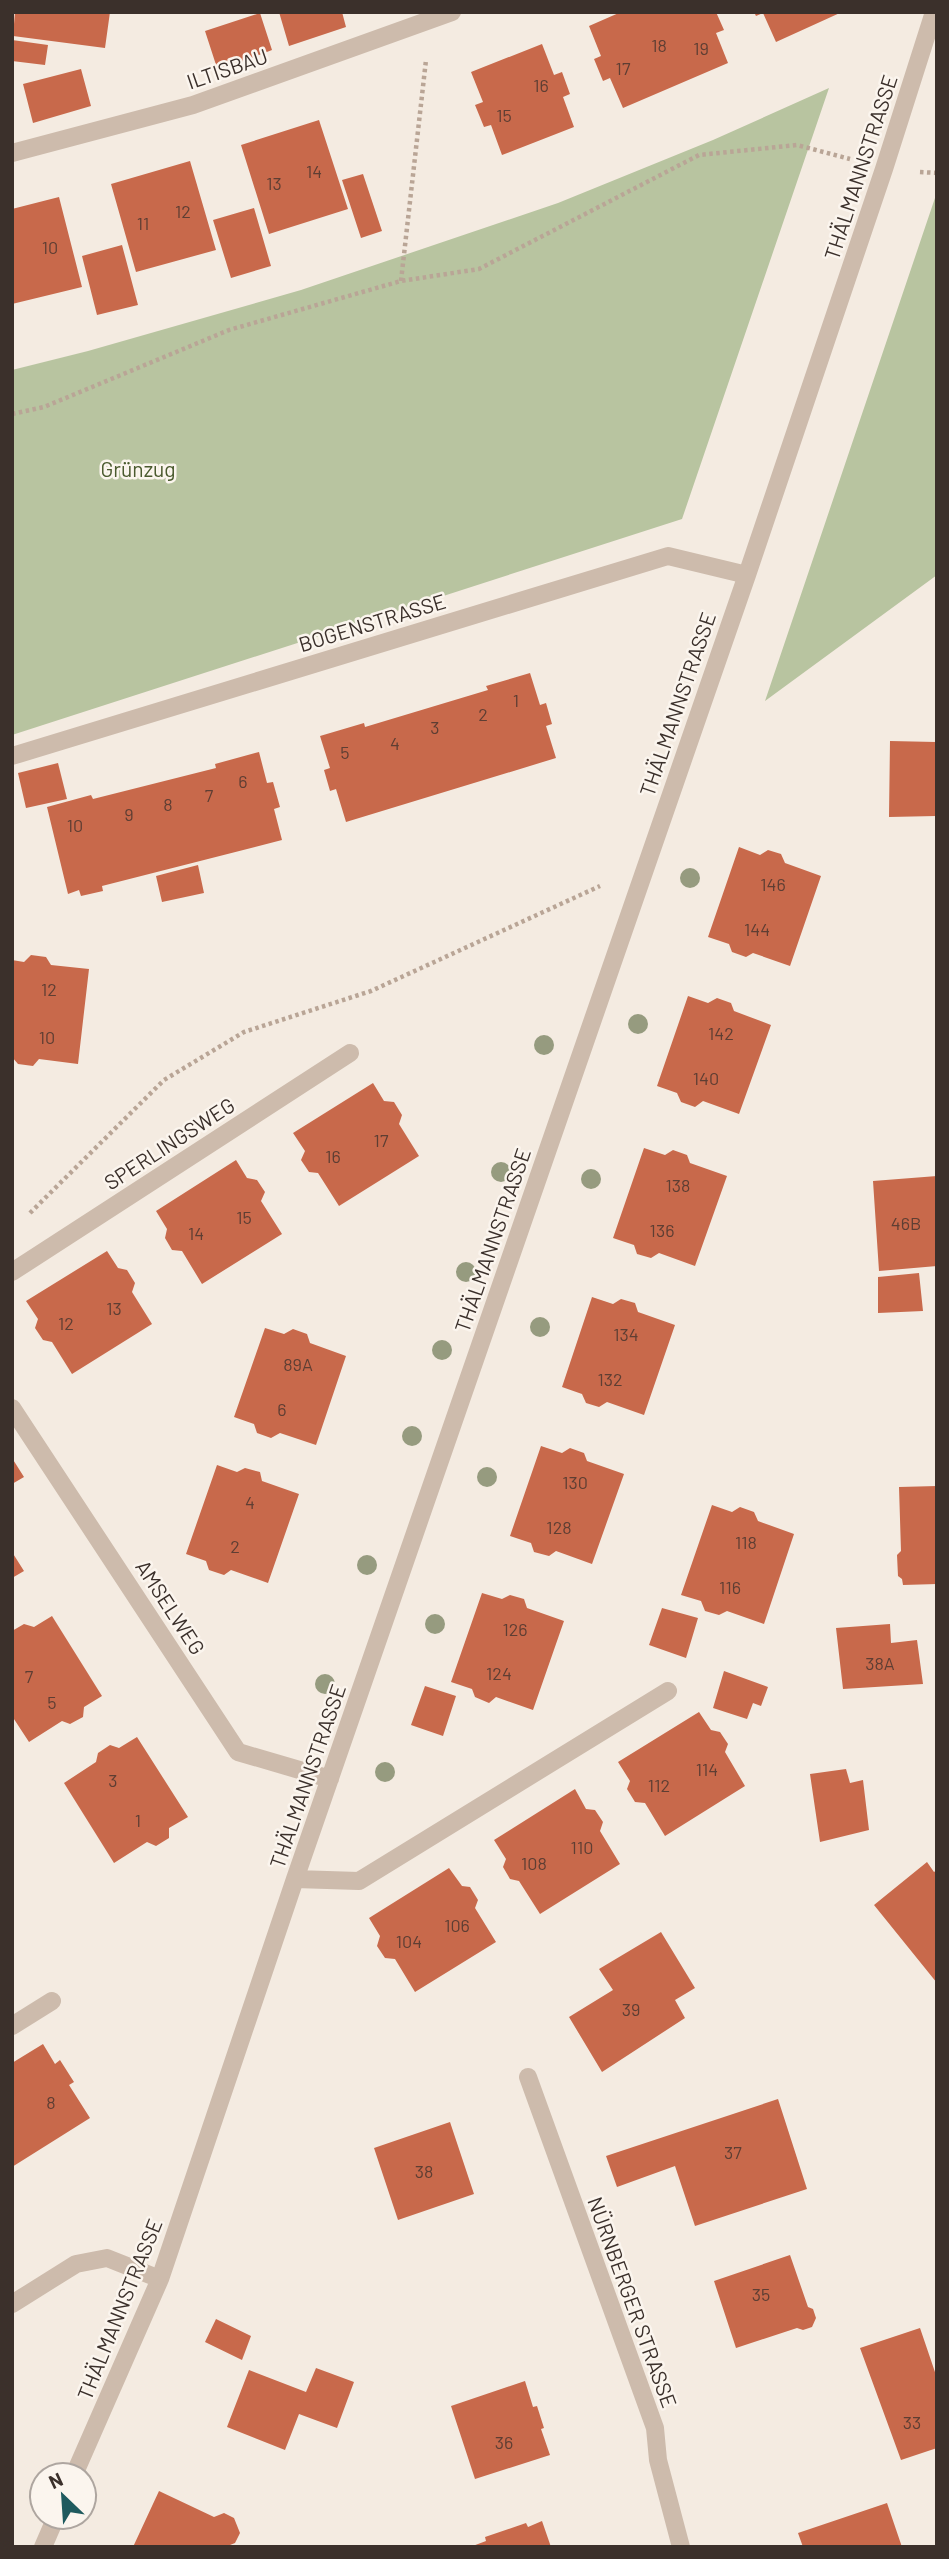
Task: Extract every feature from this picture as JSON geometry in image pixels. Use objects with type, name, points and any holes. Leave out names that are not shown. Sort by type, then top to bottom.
[{"type":"street","name":"ILTISBAU","points":[[12,153],[193,105],[452,12]]},
{"type":"street","name":"THÄLMANNSTRASSE","points":[[81,2461],[160,2278],[644,865],[747,575],[934,12]]},
{"type":"street","name":"BOGENSTRASSE","points":[[12,756],[668,556],[747,575]]},
{"type":"street","name":"SPERLINGSWEG","points":[[12,1272],[350,1053]]},
{"type":"street","name":"AMSELWEG","points":[[12,1408],[238,1752],[330,1779]]},
{"type":"street","points":[[295,1879],[359,1881],[668,1690]]},
{"type":"street","points":[[12,2026],[52,2001]]},
{"type":"street","name":"NÜRNBERGER STRASSE","points":[[528,2077],[655,2428],[658,2460],[681,2547]]},
{"type":"street","points":[[12,2304],[76,2264],[107,2258],[160,2278]]},
{"type":"path","points":[[401,281],[427,62],[413,27]]},
{"type":"path","points":[[12,414],[44,407],[229,330],[401,281],[479,269],[699,155],[797,145],[884,169],[937,173]]},
{"type":"path","points":[[22,1221],[164,1080],[244,1032],[371,991],[644,865]]},
{"type":"green space","name":"Grünzug","points":[[829,88],[682,519],[12,735],[12,370],[301,290],[558,203],[713,140]]},
{"type":"green space","points":[[937,192],[937,575],[765,701]]},
{"type":"building","points":[[15,12],[110,12],[105,48],[13,36]]},
{"type":"building","points":[[279,12],[342,12],[346,27],[289,46]]},
{"type":"building","points":[[621,12],[716,12],[724,30],[716,33],[728,63],[623,108],[610,78],[603,81],[594,59],[601,56],[589,26]]},
{"type":"building","points":[[754,12],[842,12],[776,42],[763,13],[756,16]]},
{"type":"building","points":[[260,13],[272,50],[218,71],[205,31]]},
{"type":"building","points":[[12,40],[48,45],[45,65],[12,61]]},
{"type":"building","points":[[542,44],[554,75],[562,72],[570,94],[563,97],[574,127],[502,155],[491,125],[484,127],[475,105],[483,102],[471,72]]},
{"type":"building","points":[[81,69],[91,106],[33,123],[23,84]]},
{"type":"building","points":[[319,120],[348,209],[269,234],[241,145]]},
{"type":"building","points":[[190,161],[216,250],[136,272],[111,184]]},
{"type":"building","points":[[363,174],[382,231],[361,238],[342,180]]},
{"type":"building","points":[[59,197],[82,287],[12,304],[12,209]]},
{"type":"building","points":[[254,208],[271,266],[231,278],[213,220]]},
{"type":"building","points":[[122,245],[138,305],[97,315],[82,256]]},
{"type":"building","points":[[530,673],[540,705],[546,703],[552,724],[546,726],[556,758],[346,822],[336,789],[330,791],[324,770],[330,768],[320,736],[364,723],[365,727],[488,690],[486,686]]},
{"type":"building","points":[[890,741],[936,742],[936,816],[889,817]]},
{"type":"building","points":[[259,752],[267,783],[273,782],[280,807],[274,809],[282,840],[102,886],[103,891],[81,896],[79,890],[68,894],[47,807],[91,795],[93,799],[216,768],[215,764]]},
{"type":"building","points":[[58,763],[67,799],[26,808],[18,773]]},
{"type":"building","points":[[739,847],[760,855],[768,850],[781,854],[785,863],[821,876],[790,966],[753,953],[746,957],[732,952],[729,944],[708,937]]},
{"type":"building","points":[[198,865],[204,893],[162,902],[156,876]]},
{"type":"building","points":[[31,955],[46,957],[51,965],[89,969],[78,1064],[39,1059],[33,1066],[18,1064],[12,1057],[12,960],[24,962]]},
{"type":"building","points":[[688,996],[708,1003],[717,998],[731,1003],[734,1011],[771,1025],[739,1114],[703,1101],[695,1107],[681,1102],[677,1093],[657,1086]]},
{"type":"building","points":[[373,1083],[384,1101],[394,1102],[402,1115],[399,1124],[419,1156],[339,1206],[318,1173],[309,1172],[301,1160],[305,1151],[293,1133]]},
{"type":"building","points":[[644,1148],[665,1155],[673,1150],[687,1155],[690,1163],[727,1176],[695,1266],[659,1253],[651,1258],[637,1254],[634,1245],[613,1238]]},
{"type":"building","points":[[236,1160],[247,1178],[257,1180],[265,1192],[261,1201],[282,1234],[202,1284],[182,1251],[172,1250],[165,1238],[167,1229],[156,1211]]},
{"type":"building","points":[[937,1176],[937,1266],[879,1271],[873,1181]]},
{"type":"building","points":[[107,1251],[118,1268],[127,1270],[135,1283],[132,1292],[152,1324],[72,1374],[52,1342],[43,1340],[35,1328],[38,1319],[26,1301]]},
{"type":"building","points":[[919,1273],[923,1311],[878,1313],[878,1277]]},
{"type":"building","points":[[592,1297],[613,1304],[621,1299],[635,1303],[638,1312],[675,1325],[644,1415],[607,1402],[599,1407],[586,1403],[582,1394],[562,1387]]},
{"type":"building","points":[[265,1328],[284,1334],[293,1329],[307,1334],[310,1343],[346,1356],[316,1445],[280,1433],[271,1438],[257,1433],[254,1424],[234,1417]]},
{"type":"building","points":[[541,1446],[562,1453],[570,1448],[584,1453],[587,1461],[624,1474],[592,1564],[556,1551],[549,1556],[534,1552],[531,1543],[510,1536]]},
{"type":"building","points":[[12,1458],[24,1477],[12,1484]]},
{"type":"building","points":[[217,1465],[237,1472],[245,1468],[260,1472],[262,1481],[299,1494],[268,1583],[231,1570],[224,1575],[209,1570],[206,1561],[186,1554]]},
{"type":"building","points":[[937,1486],[937,1584],[903,1585],[898,1576],[897,1555],[901,1551],[899,1487]]},
{"type":"building","points":[[712,1505],[732,1512],[740,1507],[754,1512],[758,1521],[794,1534],[764,1624],[727,1611],[719,1615],[705,1611],[701,1601],[681,1595]]},
{"type":"building","points":[[12,1552],[24,1571],[12,1578]]},
{"type":"building","points":[[482,1593],[502,1599],[510,1595],[524,1599],[527,1608],[564,1621],[533,1710],[496,1697],[489,1703],[475,1697],[472,1689],[451,1682]]},
{"type":"building","points":[[662,1608],[698,1618],[686,1658],[649,1645]]},
{"type":"building","points":[[52,1616],[102,1696],[84,1707],[83,1717],[70,1724],[62,1721],[29,1742],[12,1716],[12,1631],[24,1624],[34,1627]]},
{"type":"building","points":[[890,1624],[891,1643],[917,1640],[923,1684],[843,1689],[836,1628]]},
{"type":"building","points":[[724,1671],[768,1687],[761,1706],[753,1703],[747,1719],[713,1708]]},
{"type":"building","points":[[425,1686],[456,1696],[443,1736],[411,1725]]},
{"type":"building","points":[[699,1712],[711,1730],[720,1732],[728,1744],[725,1752],[745,1786],[665,1836],[645,1803],[635,1802],[627,1789],[630,1781],[618,1762]]},
{"type":"building","points":[[137,1737],[188,1817],[169,1828],[169,1838],[156,1846],[147,1842],[114,1863],[64,1783],[96,1762],[98,1753],[110,1745],[119,1748]]},
{"type":"building","points":[[846,1769],[850,1783],[863,1780],[869,1830],[820,1842],[810,1774]]},
{"type":"building","points":[[575,1789],[586,1809],[595,1810],[603,1822],[600,1831],[620,1864],[540,1914],[519,1881],[510,1879],[503,1867],[506,1859],[494,1840]]},
{"type":"building","points":[[927,1862],[934,1872],[937,1870],[937,1983],[874,1905]]},
{"type":"building","points":[[449,1868],[462,1886],[470,1887],[478,1900],[475,1908],[496,1942],[415,1992],[395,1959],[385,1958],[377,1946],[380,1936],[369,1918]]},
{"type":"building","points":[[661,1932],[695,1988],[675,2000],[685,2018],[602,2072],[569,2017],[613,1990],[599,1969]]},
{"type":"building","points":[[43,2044],[55,2064],[60,2060],[74,2082],[69,2085],[90,2118],[12,2167],[12,2063]]},
{"type":"building","points":[[778,2099],[807,2189],[695,2226],[675,2166],[617,2187],[606,2156]]},
{"type":"building","points":[[450,2122],[474,2194],[398,2220],[374,2148]]},
{"type":"building","points":[[790,2255],[808,2307],[813,2309],[816,2318],[812,2327],[803,2330],[797,2328],[736,2348],[714,2281]]},
{"type":"building","points":[[216,2319],[251,2336],[242,2360],[205,2342]]},
{"type":"building","points":[[920,2328],[937,2378],[937,2448],[901,2460],[860,2348]]},
{"type":"building","points":[[316,2368],[354,2382],[337,2428],[299,2414],[285,2450],[227,2427],[249,2370],[306,2392]]},
{"type":"building","points":[[525,2381],[533,2407],[537,2406],[550,2455],[475,2479],[451,2406]]},
{"type":"building","points":[[159,2491],[214,2517],[224,2513],[234,2518],[240,2533],[235,2543],[225,2547],[133,2547]]},
{"type":"building","points":[[887,2503],[902,2547],[803,2547],[798,2533]]},
{"type":"building","points":[[542,2521],[551,2547],[470,2547],[486,2541],[485,2537],[526,2523],[528,2527]]}]
